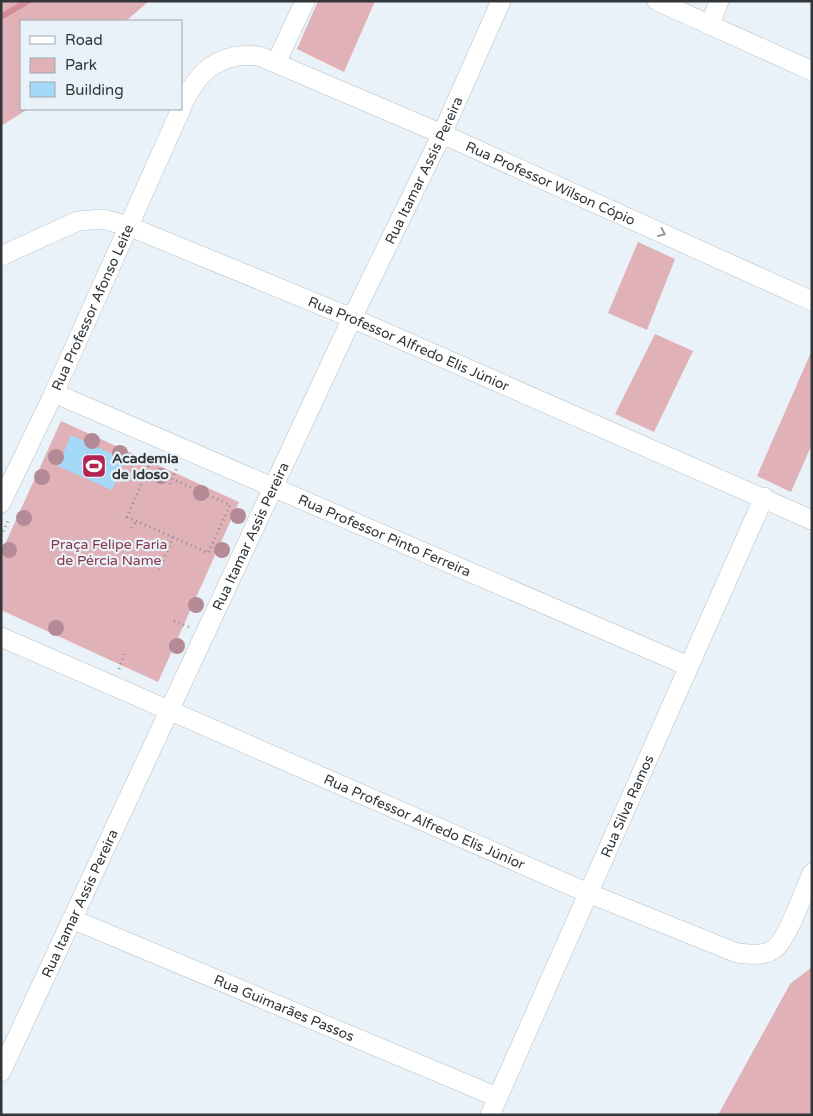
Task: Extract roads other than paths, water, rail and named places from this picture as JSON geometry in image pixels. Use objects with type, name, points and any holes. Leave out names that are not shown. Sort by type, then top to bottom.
[{"type":"street","points":[[276,63],[305,1]]},
{"type":"street","name":"Rua Itamar Assis Pereira","points":[[1,1072],[352,318],[442,134],[501,1]]},
{"type":"street","points":[[657,1],[812,71]]},
{"type":"street","points":[[710,25],[719,1]]},
{"type":"street","name":"Rua Professor Wilson Cópio","points":[[231,56],[259,56],[276,63],[442,134],[812,301]]},
{"type":"street","name":"Rua Professor Afonso Leite","points":[[182,106],[197,79],[217,62],[231,56]]},
{"type":"street","name":"Rua Professor Afonso Leite","points":[[5,511],[54,393],[180,110]]},
{"type":"street","name":"Rua Professor Alfredo Elis Júnior","points":[[1,256],[78,221],[103,220],[128,226],[352,318],[812,520]]},
{"type":"street","name":"Rua Professor Pinto Ferreira","points":[[54,393],[272,489],[688,666]]},
{"type":"street","name":"Rua Silva Ramos","points":[[490,1115],[764,498]]},
{"type":"street","name":"Rua Professor Alfredo Elis Júnior","points":[[1,636],[588,893],[737,953],[759,955],[775,949],[785,934],[812,873]]},
{"type":"street","name":"Rua Guimarães Passos","points":[[72,919],[497,1097]]},
{"type":"waterway","points":[[1,17],[28,1]]},
{"type":"place","name":"Academia de Idoso","points":[[94,466]]},
{"type":"park label","name":"Praça Felipe Faria de Pércia Name","points":[[109,552]]}]
